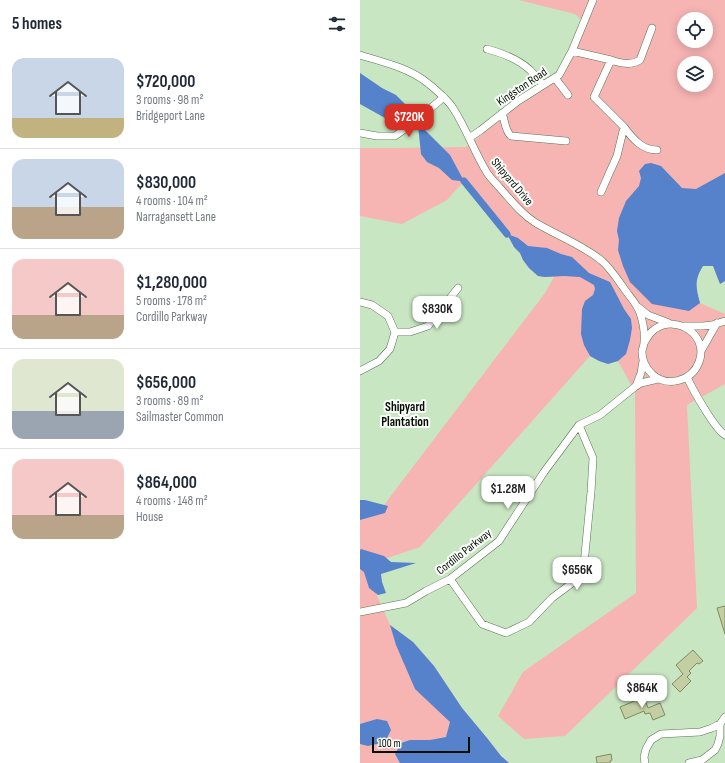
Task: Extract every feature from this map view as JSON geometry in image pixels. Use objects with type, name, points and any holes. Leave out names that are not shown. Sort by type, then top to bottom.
[{"type":"street","name":"Kingston Road","points":[[469,138],[518,101],[559,75],[572,51],[593,0]]},
{"type":"street","points":[[572,51],[619,62],[636,62],[640,60],[652,28]]},
{"type":"street","points":[[487,50],[500,53],[517,61],[532,72],[543,85]]},
{"type":"street","name":"Shipyard Drive","points":[[360,55],[406,70],[425,81],[444,97],[454,110],[487,172],[520,211],[535,223],[587,250],[603,262],[638,307],[648,315],[670,324]]},
{"type":"street","points":[[610,60],[594,97],[642,146],[650,150],[657,150]]},
{"type":"street","points":[[555,78],[568,95]]},
{"type":"street","points":[[360,133],[377,136],[395,136],[444,97]]},
{"type":"street","points":[[502,113],[508,133],[511,136],[566,141]]},
{"type":"street","points":[[601,192],[616,156],[624,127]]},
{"type":"street","points":[[395,332],[410,332],[428,326],[458,288]]},
{"type":"street","points":[[360,302],[372,305],[388,316],[395,332],[390,349],[379,361],[360,371]]},
{"type":"street","name":"Shipyard Drive","points":[[638,307],[644,329],[644,343]]},
{"type":"street","points":[[683,326],[703,326],[725,321]]},
{"type":"street","points":[[701,351],[717,323]]},
{"type":"street","points":[[636,386],[641,373],[644,343],[654,329],[662,325],[679,324],[694,334],[701,351],[700,361],[695,370],[687,377],[673,382],[658,379],[647,368],[643,360]]},
{"type":"street","points":[[687,377],[700,402],[720,431],[725,435]]},
{"type":"street","name":"Cordillo Parkway","points":[[360,612],[406,603],[450,579],[499,541],[544,472],[579,425],[600,415],[641,383],[658,379]]},
{"type":"street","points":[[450,579],[482,624],[506,633],[530,622],[552,598],[583,575],[593,458],[579,425]]},
{"type":"street","points":[[645,763],[644,757],[650,740],[661,734],[700,732],[720,724],[725,717]]},
{"type":"street","points":[[689,763],[702,760],[714,750],[719,740],[720,724]]},
{"type":"shaded area","points":[[519,0],[725,0],[725,281],[720,284],[713,266],[703,266],[696,284],[700,303],[725,314],[725,384],[687,405],[697,608],[565,736],[524,739],[498,716],[523,672],[636,593],[635,392],[618,361],[604,362],[590,356],[420,547],[364,566],[390,625],[413,642],[434,666],[462,708],[501,756],[509,763],[360,763],[360,512],[384,505],[545,293],[554,277],[538,276],[529,268],[507,234],[464,181],[447,200],[402,224],[360,216],[360,148],[466,147],[506,115],[560,77],[586,24],[575,14]]},
{"type":"water","points":[[360,73],[382,88],[396,95],[405,104],[410,116],[403,118],[385,118],[360,104]]},
{"type":"water","points":[[418,125],[422,127],[450,155],[464,181],[452,180],[439,168],[427,162],[421,154]]},
{"type":"water","points":[[651,163],[661,166],[682,188],[696,189],[725,173],[725,281],[720,284],[713,266],[703,266],[697,280],[700,303],[689,311],[652,304],[630,282],[618,250],[619,240],[617,231],[619,218],[626,201],[639,186],[641,178],[639,171],[645,164]]},
{"type":"water","points":[[507,234],[518,238],[528,246],[547,248],[572,257],[589,273],[610,282],[631,319],[632,328],[626,354],[618,361],[608,364],[590,356],[584,345],[581,334],[582,309],[585,301],[593,295],[595,289],[594,285],[580,277],[538,276],[523,260]]},
{"type":"water","points":[[360,500],[388,506],[385,513],[360,520]]},
{"type":"water","points":[[361,549],[384,556],[391,562],[416,563],[381,574],[386,593],[378,595],[369,588],[364,572],[360,569]]},
{"type":"water","points":[[390,625],[413,642],[434,666],[462,708],[501,756],[509,763],[400,763],[395,754],[401,743],[410,740],[430,740],[446,737],[450,722],[415,689],[396,645]]},
{"type":"water","points":[[377,719],[387,721],[391,730],[385,742],[368,746],[360,744],[360,724]]},
{"type":"building","points":[[725,606],[725,634],[717,608]]},
{"type":"building","points":[[693,650],[703,661],[699,664],[697,663],[689,671],[691,673],[687,677],[691,681],[680,692],[672,684],[683,674],[676,665]]},
{"type":"building","points":[[644,697],[648,708],[660,703],[665,715],[653,720],[650,713],[645,714],[644,711],[625,719],[620,707]]},
{"type":"building","points":[[611,754],[612,760],[610,763],[597,763],[596,757]]},
{"type":"waterway","points":[[464,181],[507,234]]},
{"type":"district","name":"Shipyard Plantation","points":[[405,414]]}]
